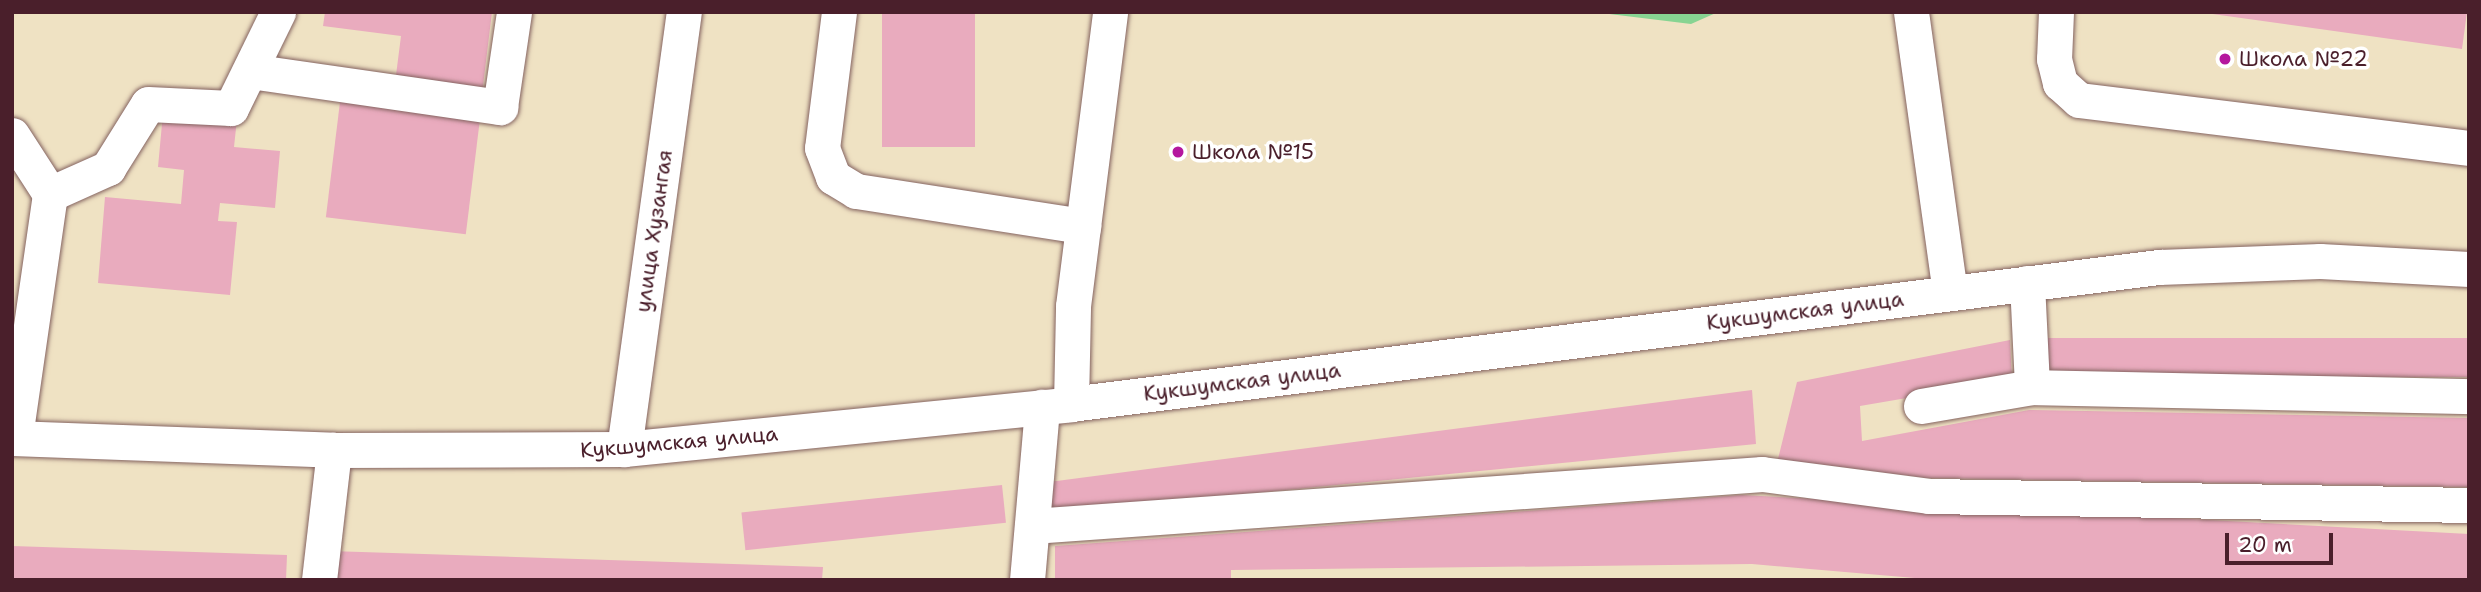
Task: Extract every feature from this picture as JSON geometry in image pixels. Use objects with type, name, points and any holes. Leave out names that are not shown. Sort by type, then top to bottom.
[{"type":"street","points":[[13,438],[26,265],[50,194],[108,168],[148,104],[231,108],[278,12]]},
{"type":"street","points":[[250,72],[500,107],[514,12]]},
{"type":"street","name":"улица Хузангая","points":[[624,449],[684,12]]},
{"type":"street","points":[[839,12],[822,148],[833,177],[856,191],[1083,226]]},
{"type":"street","points":[[1027,580],[1032,526],[1057,405],[1073,306],[1110,12]]},
{"type":"street","points":[[1911,12],[1950,292]]},
{"type":"street","points":[[2056,12],[2054,59],[2060,83],[2079,100],[2469,148]]},
{"type":"street","points":[[12,135],[50,194]]},
{"type":"street","name":"Кукшумская улица","points":[[13,438],[334,450],[624,449],[1057,405],[2159,267],[2320,261],[2469,269]]},
{"type":"street","points":[[2027,283],[2032,387]]},
{"type":"street","points":[[1921,405],[2032,387],[2469,396]]},
{"type":"street","points":[[319,580],[334,450]]},
{"type":"street","points":[[1032,526],[1762,474],[1929,496],[2469,505]]},
{"type":"green space","points":[[1593,12],[1718,12],[1691,24]]},
{"type":"building","points":[[325,12],[492,12],[482,94],[395,83],[401,36],[323,26]]},
{"type":"building","points":[[882,12],[975,12],[975,147],[882,147]]},
{"type":"building","points":[[2198,12],[2467,12],[2462,49]]},
{"type":"building","points":[[340,102],[480,119],[466,234],[326,217]]},
{"type":"building","points":[[163,113],[237,119],[234,147],[280,151],[275,208],[220,203],[218,221],[237,222],[230,295],[98,283],[105,197],[181,204],[184,170],[158,167]]},
{"type":"building","points":[[2048,338],[2469,338],[2469,377],[2048,377]]},
{"type":"building","points":[[2010,340],[2012,380],[1860,406],[1862,441],[2029,410],[2469,418],[2469,487],[1926,478],[1778,459],[1797,382]]},
{"type":"building","points":[[1752,390],[1756,444],[1049,513],[1049,482]]},
{"type":"building","points":[[1002,485],[1006,523],[745,550],[741,512]]},
{"type":"building","points":[[1742,495],[2469,534],[2469,580],[1938,580],[1752,564],[1231,570],[1231,580],[1055,580],[1055,546]]},
{"type":"building","points":[[12,546],[287,555],[286,580],[12,580]]},
{"type":"building","points":[[330,551],[823,567],[822,580],[330,580]]},
{"type":"place","name":"Школа №22","points":[[2225,59]]},
{"type":"place","name":"Школа №15","points":[[1178,152]]}]
